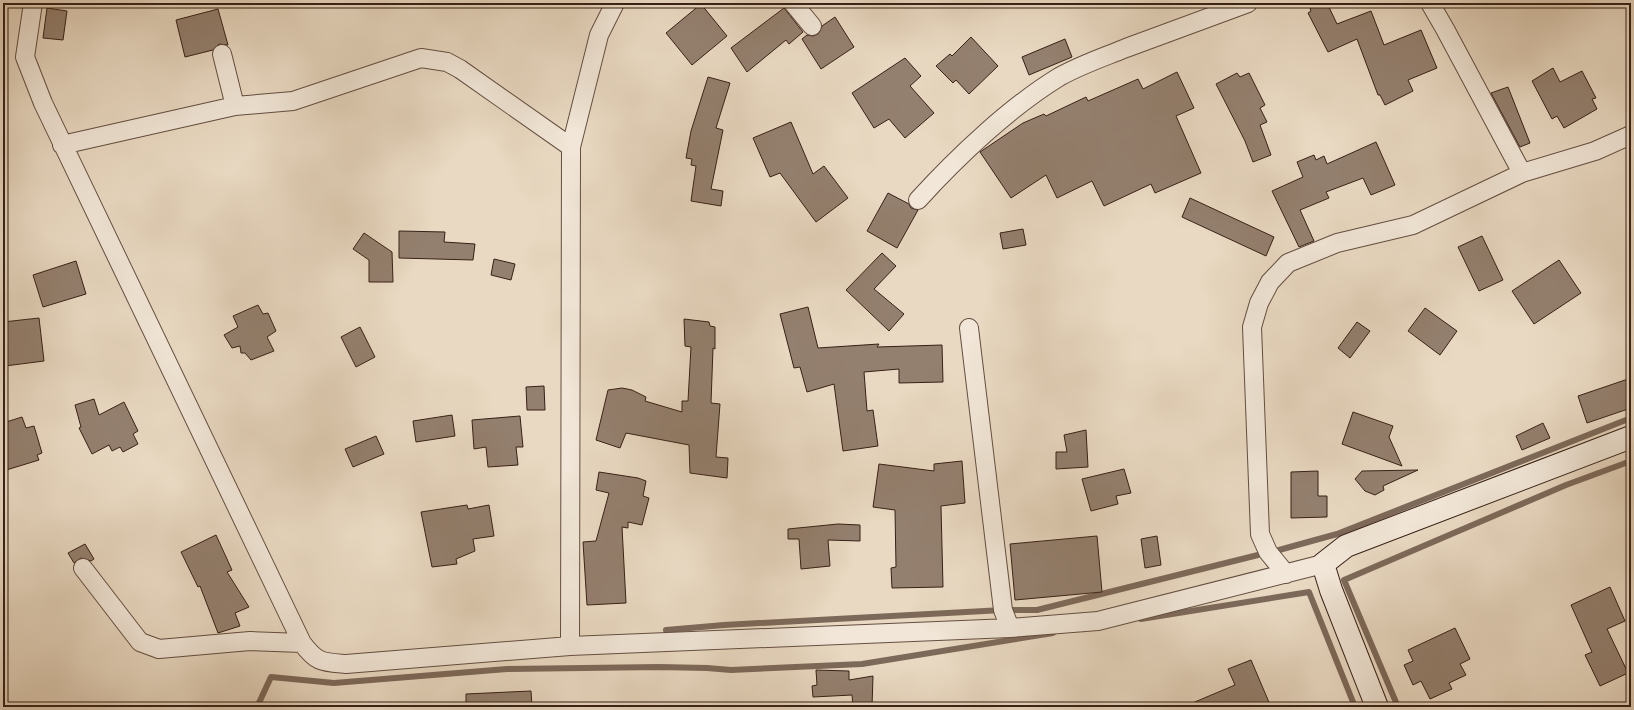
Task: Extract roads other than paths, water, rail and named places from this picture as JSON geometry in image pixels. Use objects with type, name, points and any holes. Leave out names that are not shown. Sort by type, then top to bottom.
[{"type":"street","points":[[33,3],[25,57],[43,103],[302,642],[312,656],[323,662],[346,664],[570,646],[1010,628],[1098,621],[1323,564],[1346,546],[1631,437]]},
{"type":"street","points":[[570,646],[571,147],[599,35],[615,3]]},
{"type":"street","points":[[793,3],[812,26]]},
{"type":"street","points":[[918,200],[942,174],[996,125],[1029,98],[1060,77],[1101,58],[1248,3]]},
{"type":"street","points":[[1430,3],[1522,173]]},
{"type":"street","points":[[222,54],[235,106]]},
{"type":"street","points":[[62,145],[235,106],[293,101],[421,58],[430,58],[447,62],[460,69],[571,147]]},
{"type":"street","points":[[1286,574],[1268,552],[1260,534],[1252,327],[1260,303],[1270,282],[1288,263],[1337,243],[1413,225],[1522,173],[1596,151],[1631,135]]},
{"type":"street","points":[[969,328],[1003,610],[1010,628]]},
{"type":"street","points":[[1323,564],[1331,590],[1377,707]]},
{"type":"street","points":[[84,568],[140,642],[152,648],[250,641],[302,642]]},
{"type":"waterway","points":[[1279,550],[1337,534],[1631,418]]},
{"type":"waterway","points":[[1398,707],[1344,580],[1566,485],[1631,461]]},
{"type":"waterway","points":[[666,630],[724,625],[1003,610],[1037,610],[1258,555]]},
{"type":"waterway","points":[[1141,619],[1309,592],[1355,707]]},
{"type":"waterway","points":[[257,707],[271,677],[334,683],[507,669],[659,667],[731,670],[862,664],[1053,633]]}]
